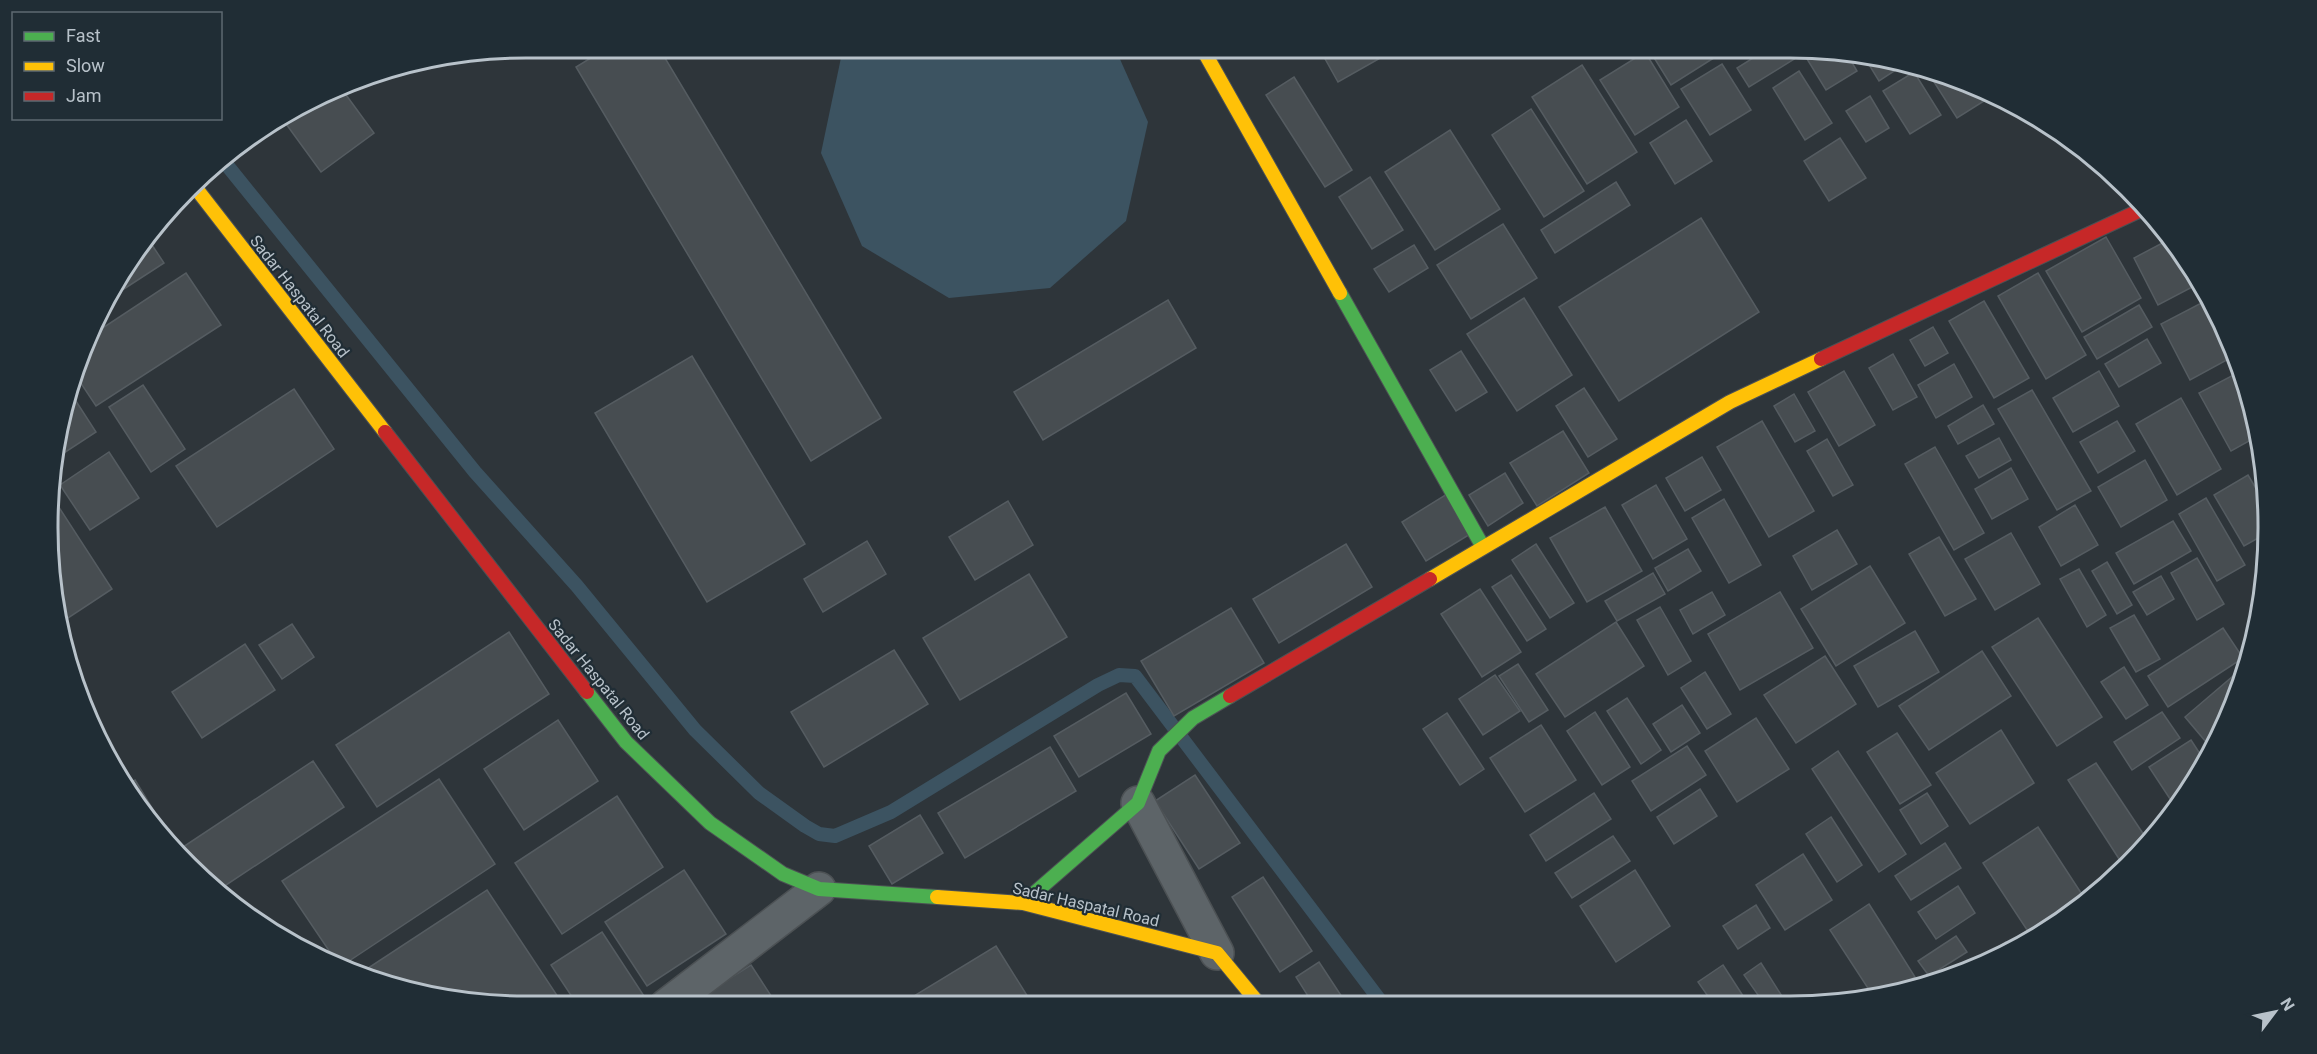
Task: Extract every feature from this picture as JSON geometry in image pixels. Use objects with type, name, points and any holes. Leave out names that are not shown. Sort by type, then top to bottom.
[{"type":"street","points":[[1208,58],[1483,547]]},
{"type":"street","name":"Sadar Haspatal Road","points":[[199,193],[626,742],[710,823],[783,874],[819,889],[1023,903],[1216,953]]},
{"type":"street","points":[[1023,903],[1138,803],[1159,751],[1192,718],[1730,402],[2136,212]]},
{"type":"street","points":[[1138,803],[1216,953],[1252,996]]},
{"type":"street","points":[[679,996],[819,889]]},
{"type":"water","points":[[841,58],[1119,58],[1148,122],[1126,221],[1050,288],[949,298],[862,246],[821,153]]},
{"type":"building","points":[[591,58],[665,58],[881,418],[811,461],[576,67]]},
{"type":"building","points":[[1325,58],[1380,58],[1338,82]]},
{"type":"building","points":[[1635,58],[1649,58],[1679,107],[1635,135],[1600,80]]},
{"type":"building","points":[[1654,58],[1714,58],[1671,85]]},
{"type":"building","points":[[1753,58],[1795,58],[1749,87],[1737,68]]},
{"type":"building","points":[[1807,59],[1852,63],[1857,71],[1826,90]]},
{"type":"building","points":[[1722,64],[1751,110],[1710,135],[1681,89]]},
{"type":"building","points":[[1582,65],[1637,152],[1587,184],[1532,97]]},
{"type":"building","points":[[1870,66],[1895,71],[1879,81]]},
{"type":"building","points":[[1799,71],[1832,123],[1805,140],[1773,88]]},
{"type":"building","points":[[1911,74],[1916,76],[1941,115],[1910,134],[1883,91]]},
{"type":"building","points":[[1294,77],[1352,170],[1325,187],[1266,95]]},
{"type":"building","points":[[1933,81],[1984,101],[1957,118]]},
{"type":"building","points":[[346,95],[374,133],[321,172],[287,125]]},
{"type":"building","points":[[1870,96],[1889,128],[1866,142],[1846,111]]},
{"type":"building","points":[[1531,109],[1584,191],[1544,217],[1492,135]]},
{"type":"building","points":[[1686,120],[1712,161],[1675,184],[1650,143]]},
{"type":"building","points":[[1450,130],[1500,209],[1435,250],[1385,172]]},
{"type":"building","points":[[1840,138],[1866,178],[1829,201],[1804,161]]},
{"type":"building","points":[[1370,177],[1403,230],[1372,249],[1339,197]]},
{"type":"building","points":[[1616,182],[1630,205],[1555,253],[1541,230]]},
{"type":"building","points":[[1701,218],[1759,312],[1619,401],[1559,307]]},
{"type":"building","points":[[1503,224],[1537,278],[1471,319],[1437,265]]},
{"type":"building","points":[[2106,237],[2141,298],[2082,332],[2046,271]]},
{"type":"building","points":[[2163,243],[2192,287],[2158,305],[2134,258]]},
{"type":"building","points":[[1414,245],[1428,268],[1389,292],[1374,269]]},
{"type":"building","points":[[152,246],[164,263],[123,290]]},
{"type":"building","points":[[186,273],[221,325],[96,406],[81,383],[104,327]]},
{"type":"building","points":[[2038,273],[2086,355],[2046,379],[1998,296]]},
{"type":"building","points":[[1524,298],[1572,375],[1517,411],[1467,334]]},
{"type":"building","points":[[1168,300],[1196,348],[1043,440],[1014,392]]},
{"type":"building","points":[[1984,301],[2029,378],[1994,398],[1949,321]]},
{"type":"building","points":[[2201,303],[2228,360],[2190,380],[2161,324]]},
{"type":"building","points":[[2139,305],[2152,327],[2097,359],[2084,337]]},
{"type":"building","points":[[1933,327],[1948,353],[1925,366],[1910,340]]},
{"type":"building","points":[[2147,339],[2161,363],[2119,387],[2105,364]]},
{"type":"building","points":[[1461,351],[1487,392],[1456,411],[1430,370]]},
{"type":"building","points":[[1893,354],[1917,397],[1893,410],[1869,368]]},
{"type":"building","points":[[692,356],[805,544],[707,602],[595,413]]},
{"type":"building","points":[[1954,364],[1972,397],[1936,418],[1918,385]]},
{"type":"building","points":[[1844,371],[1875,425],[1839,446],[1808,392]]},
{"type":"building","points":[[2099,371],[2119,406],[2073,432],[2053,398]]},
{"type":"building","points":[[2234,375],[2250,441],[2231,451],[2199,393]]},
{"type":"building","points":[[143,385],[185,449],[151,472],[109,407]]},
{"type":"building","points":[[1584,388],[1617,439],[1588,457],[1556,406]]},
{"type":"building","points":[[294,389],[334,449],[217,527],[176,466]]},
{"type":"building","points":[[2032,390],[2091,491],[2057,510],[1998,409]]},
{"type":"building","points":[[1794,394],[1815,431],[1795,442],[1774,406]]},
{"type":"building","points":[[2181,398],[2221,469],[2177,495],[2136,424]]},
{"type":"building","points":[[76,401],[96,432],[65,452]]},
{"type":"building","points":[[1983,405],[1994,424],[1958,444],[1948,426]]},
{"type":"building","points":[[1762,421],[1814,511],[1769,537],[1717,447]]},
{"type":"building","points":[[2117,421],[2135,451],[2098,473],[2080,442]]},
{"type":"building","points":[[1563,431],[1589,473],[1537,506],[1510,463]]},
{"type":"building","points":[[1999,438],[2011,460],[1979,478],[1966,456]]},
{"type":"building","points":[[1827,439],[1853,485],[1833,496],[1807,451]]},
{"type":"building","points":[[1935,447],[1984,533],[1954,550],[1905,464]]},
{"type":"building","points":[[109,452],[139,498],[90,530],[61,484]]},
{"type":"building","points":[[1702,457],[1721,490],[1685,511],[1666,478]]},
{"type":"building","points":[[2145,460],[2167,500],[2121,527],[2098,487]]},
{"type":"building","points":[[2011,468],[2028,499],[1992,519],[1975,489]]},
{"type":"building","points":[[1505,473],[1523,503],[1488,526],[1469,495]]},
{"type":"building","points":[[2248,475],[2256,489],[2258,538],[2244,546],[2214,495]]},
{"type":"building","points":[[1656,485],[1687,539],[1653,559],[1622,505]]},
{"type":"building","points":[[1447,494],[1472,533],[1426,561],[1402,522]]},
{"type":"building","points":[[2206,498],[2245,565],[2217,581],[2179,514]]},
{"type":"building","points":[[1724,499],[1761,565],[1729,583],[1692,518]]},
{"type":"building","points":[[1008,501],[1033,545],[975,580],[949,537]]},
{"type":"building","points":[[2075,505],[2098,545],[2061,566],[2039,527]]},
{"type":"building","points":[[1605,507],[1642,571],[1587,602],[1550,538]]},
{"type":"building","points":[[59,508],[112,589],[68,618],[60,558]]},
{"type":"building","points":[[2173,521],[2191,551],[2134,584],[2116,553]]},
{"type":"building","points":[[1837,530],[1857,564],[1812,590],[1793,556]]},
{"type":"building","points":[[2011,533],[2040,584],[1995,610],[1965,559]]},
{"type":"building","points":[[1939,537],[1976,599],[1945,616],[1909,554]]},
{"type":"building","points":[[867,541],[886,574],[823,612],[804,579]]},
{"type":"building","points":[[1346,544],[1372,587],[1279,643],[1253,599]]},
{"type":"building","points":[[1536,544],[1574,603],[1550,618],[1512,560]]},
{"type":"building","points":[[1688,549],[1701,571],[1668,591],[1655,568]]},
{"type":"building","points":[[2197,558],[2224,604],[2197,620],[2171,573]]},
{"type":"building","points":[[2107,562],[2132,605],[2117,614],[2092,571]]},
{"type":"building","points":[[1870,566],[1905,623],[1836,666],[1801,609]]},
{"type":"building","points":[[2079,569],[2106,615],[2087,627],[2060,579]]},
{"type":"building","points":[[1653,573],[1665,594],[1617,621],[1605,601]]},
{"type":"building","points":[[1029,574],[1067,637],[960,700],[923,638]]},
{"type":"building","points":[[1511,575],[1546,629],[1527,641],[1492,587]]},
{"type":"building","points":[[2161,576],[2174,599],[2147,615],[2133,592]]},
{"type":"building","points":[[1480,589],[1521,652],[1482,677],[1441,614]]},
{"type":"building","points":[[1712,592],[1725,615],[1693,634],[1680,610]]},
{"type":"building","points":[[1780,592],[1813,648],[1740,690],[1708,634]]},
{"type":"building","points":[[1660,607],[1691,661],[1668,675],[1637,620]]},
{"type":"building","points":[[1231,608],[1264,663],[1174,716],[1141,661]]},
{"type":"building","points":[[2134,615],[2160,659],[2136,672],[2110,628]]},
{"type":"building","points":[[2038,618],[2102,717],[2057,746],[1992,647]]},
{"type":"building","points":[[1616,622],[1644,666],[1565,717],[1536,674]]},
{"type":"building","points":[[292,624],[314,657],[282,679],[259,645]]},
{"type":"building","points":[[2223,628],[2241,655],[2239,660],[2168,707],[2148,676]]},
{"type":"building","points":[[1915,631],[1939,672],[1878,707],[1854,666]]},
{"type":"building","points":[[509,632],[549,694],[377,807],[336,745]]},
{"type":"building","points":[[245,644],[275,690],[202,738],[172,692]]},
{"type":"building","points":[[894,650],[928,704],[824,767],[791,712]]},
{"type":"building","points":[[1982,651],[2011,696],[1929,750],[1899,706]]},
{"type":"building","points":[[1825,656],[1856,704],[1796,743],[1764,695]]},
{"type":"building","points":[[1518,664],[1548,710],[1529,722],[1499,676]]},
{"type":"building","points":[[2124,667],[2148,705],[2126,719],[2101,682]]},
{"type":"building","points":[[1705,672],[1731,714],[1707,729],[1681,688]]},
{"type":"building","points":[[2235,674],[2206,742],[2185,717]]},
{"type":"building","points":[[1495,675],[1520,711],[1483,735],[1459,699]]},
{"type":"building","points":[[1126,693],[1151,734],[1079,777],[1054,736]]},
{"type":"building","points":[[1627,698],[1661,750],[1641,764],[1607,711]]},
{"type":"building","points":[[1682,705],[1700,733],[1671,752],[1653,724]]},
{"type":"building","points":[[1595,712],[1630,767],[1602,785],[1567,731]]},
{"type":"building","points":[[2162,712],[2180,738],[2132,770],[2114,742]]},
{"type":"building","points":[[1447,713],[1484,769],[1460,785],[1423,729]]},
{"type":"building","points":[[1756,718],[1789,769],[1737,802],[1705,751]]},
{"type":"building","points":[[558,720],[598,781],[524,830],[484,769]]},
{"type":"building","points":[[1541,725],[1576,780],[1525,812],[1490,758]]},
{"type":"building","points":[[2001,730],[2034,783],[1970,824],[1936,773]]},
{"type":"building","points":[[1897,733],[1931,785],[1900,804],[1867,752]]},
{"type":"building","points":[[2191,740],[2200,754],[2171,800],[2149,767]]},
{"type":"building","points":[[1687,746],[1706,775],[1651,811],[1632,781]]},
{"type":"building","points":[[1050,747],[1076,791],[965,858],[938,813]]},
{"type":"building","points":[[1838,751],[1906,854],[1879,872],[1812,769]]},
{"type":"building","points":[[313,761],[344,807],[226,885],[185,846]]},
{"type":"building","points":[[2096,763],[2143,834],[2119,859],[2068,780]]},
{"type":"building","points":[[1195,775],[1240,843],[1199,869],[1155,801]]},
{"type":"building","points":[[439,779],[495,864],[350,961],[329,951],[282,881]]},
{"type":"building","points":[[135,780],[151,807],[137,787],[133,781]]},
{"type":"building","points":[[1700,789],[1717,816],[1674,844],[1657,817]]},
{"type":"building","points":[[1594,793],[1611,819],[1546,861],[1530,835]]},
{"type":"building","points":[[1927,793],[1948,826],[1921,844],[1900,810]]},
{"type":"building","points":[[617,796],[663,867],[562,934],[515,863]]},
{"type":"building","points":[[920,815],[943,853],[892,884],[869,846]]},
{"type":"building","points":[[1831,817],[1862,865],[1837,882],[1806,834]]},
{"type":"building","points":[[2038,827],[2082,894],[2028,931],[1983,863]]},
{"type":"building","points":[[1613,836],[1630,861],[1572,898],[1555,873]]},
{"type":"building","points":[[1945,843],[1961,868],[1911,900],[1895,876]]},
{"type":"building","points":[[1803,854],[1832,900],[1785,930],[1756,885]]},
{"type":"building","points":[[684,870],[726,934],[647,986],[605,922]]},
{"type":"building","points":[[1635,870],[1670,926],[1616,962],[1580,906]]},
{"type":"building","points":[[1263,877],[1312,951],[1280,972],[1232,897]]},
{"type":"building","points":[[1958,886],[1975,913],[1936,939],[1918,912]]},
{"type":"building","points":[[487,890],[557,996],[466,991],[406,980],[368,968]]},
{"type":"building","points":[[1869,904],[1915,977],[1910,980],[1868,988],[1830,930]]},
{"type":"building","points":[[1756,905],[1770,928],[1738,949],[1723,926]]},
{"type":"building","points":[[602,932],[644,996],[571,996],[551,965]]},
{"type":"building","points":[[1956,936],[1967,952],[1928,975],[1918,961]]},
{"type":"building","points":[[996,946],[1027,996],[914,996]]},
{"type":"building","points":[[1319,962],[1341,996],[1308,996],[1296,977]]},
{"type":"building","points":[[1761,963],[1782,996],[1759,996],[1744,975]]},
{"type":"building","points":[[751,965],[771,996],[701,996]]},
{"type":"building","points":[[1723,965],[1743,996],[1708,996],[1698,982]]},
{"type":"waterway","points":[[228,167],[475,472],[577,586],[695,730],[759,793],[819,834],[835,836],[891,812],[1098,685],[1119,675],[1135,676],[1377,996]]},
{"type":"traffic: fast","points":[[1340,293],[1483,547]]},
{"type":"traffic: fast","points":[[587,692],[626,742],[710,823],[783,874],[819,889],[937,897]]},
{"type":"traffic: fast","points":[[1023,903],[1138,803],[1159,751],[1193,718],[1230,696]]},
{"type":"traffic: slow","points":[[1208,58],[1340,293]]},
{"type":"traffic: slow","points":[[199,193],[385,432]]},
{"type":"traffic: slow","points":[[1430,579],[1730,402],[1821,359]]},
{"type":"traffic: slow","points":[[937,897],[1023,903],[1217,953],[1252,996]]},
{"type":"traffic: jam","points":[[1821,359],[2136,212]]},
{"type":"traffic: jam","points":[[385,432],[587,692]]},
{"type":"traffic: jam","points":[[1230,696],[1430,579]]}]
